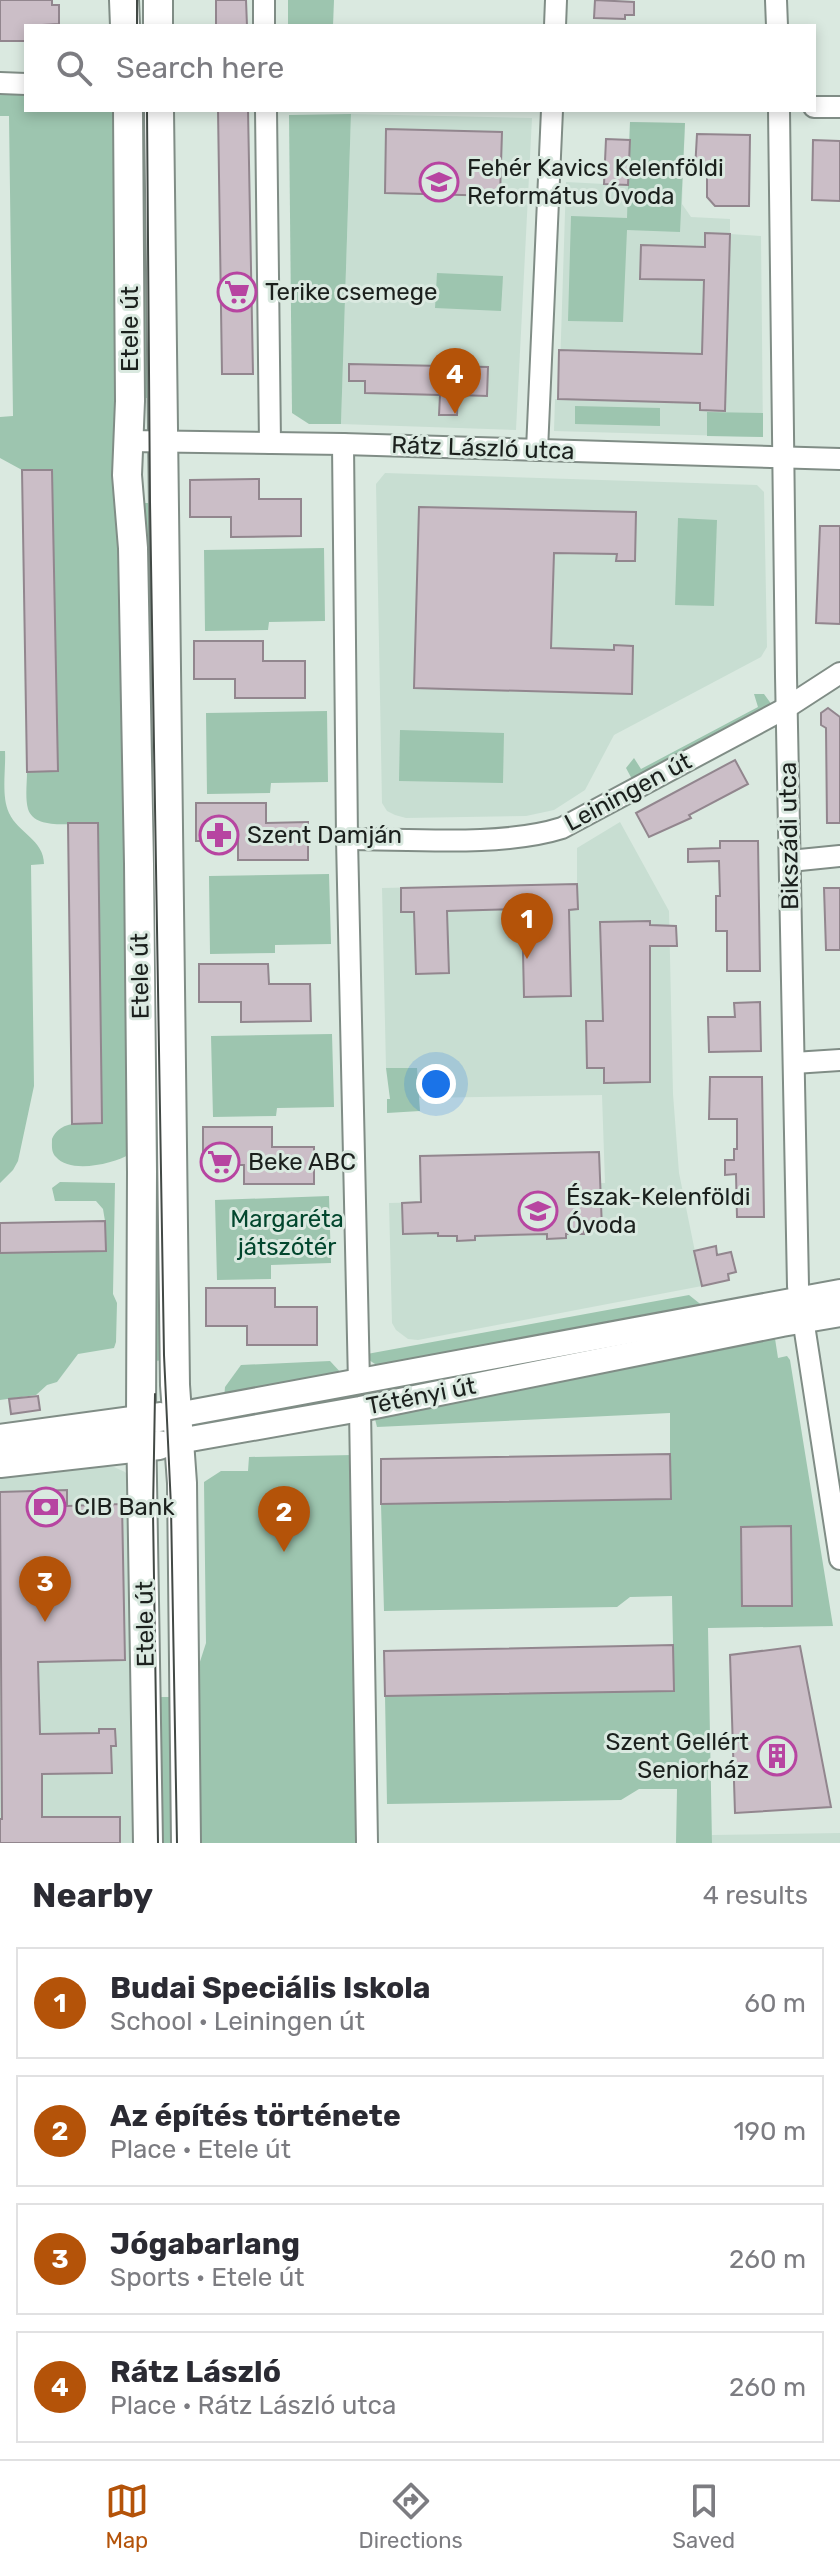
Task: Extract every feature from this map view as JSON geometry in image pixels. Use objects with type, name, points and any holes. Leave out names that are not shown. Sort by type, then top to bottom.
[{"type":"main road","points":[[124,0],[125,24]]},
{"type":"main road","points":[[158,0],[158,24]]},
{"type":"main road","name":"Etele út","points":[[159,112],[186,1843]]},
{"type":"main road","name":"Etele út","points":[[126,114],[130,401],[127,487],[133,548],[139,864],[148,1843]]},
{"type":"main road","name":"Tétényi út","points":[[0,1463],[178,1428]]},
{"type":"main road","name":"Tétényi út","points":[[0,1439],[142,1434]]},
{"type":"street","points":[[264,0],[264,24]]},
{"type":"street","points":[[555,24],[556,0]]},
{"type":"street","points":[[776,0],[777,24]]},
{"type":"street","points":[[0,83],[24,84]]},
{"type":"street","points":[[816,107],[840,107]]},
{"type":"street","points":[[266,112],[270,443]]},
{"type":"street","points":[[537,450],[552,112]]},
{"type":"street","name":"Bikszádi utca","points":[[779,112],[786,708],[801,1310],[840,1559]]},
{"type":"street","name":"Rátz László utca","points":[[127,441],[343,444],[840,459]]},
{"type":"street","points":[[343,444],[347,839],[359,1383]]},
{"type":"street","name":"Leiningen út","points":[[347,839],[498,839],[541,835],[562,828],[786,708],[840,673]]},
{"type":"street","points":[[790,861],[840,856]]},
{"type":"street","points":[[794,1063],[840,1060]]},
{"type":"street","name":"Tétényi út","points":[[178,1428],[360,1409],[801,1310],[840,1292]]},
{"type":"street","name":"Tétényi út","points":[[178,1428],[359,1383],[801,1310],[840,1314]]},
{"type":"street","points":[[360,1409],[367,1843]]},
{"type":"shaded area","points":[[351,114],[532,118],[516,430],[341,424]]},
{"type":"shaded area","points":[[630,122],[685,123],[682,204],[691,217],[730,219],[730,234],[761,236],[763,437],[554,431],[555,399],[559,399],[566,182],[604,184],[606,139],[629,139]]},
{"type":"shaded area","points":[[385,473],[757,485],[764,492],[767,647],[761,657],[614,735],[585,790],[554,810],[526,816],[406,818],[395,815],[387,811],[382,803],[376,484]]},
{"type":"shaded area","points":[[620,822],[669,911],[673,1094],[679,1173],[702,1286],[418,1340],[408,1339],[392,1323],[389,1203],[474,1201],[474,1186],[605,1183],[602,1095],[419,1098],[417,1068],[386,1068],[382,888],[577,884],[577,848]]},
{"type":"shaded area","points":[[114,1467],[125,1472],[131,1481],[137,1843],[0,1843],[0,1475]]},
{"type":"shaded area","points":[[840,1833],[840,1843],[712,1843],[712,1835]]},
{"type":"green space","points":[[288,0],[334,0],[333,24],[288,24]]},
{"type":"green space","points":[[0,94],[24,94],[24,112],[112,112],[115,116],[130,1154],[92,1166],[63,1162],[52,1149],[52,1139],[61,1128],[102,1123],[98,823],[39,821],[32,816],[27,805],[27,772],[58,771],[52,470],[22,470],[0,458],[0,417],[13,416],[9,116],[0,116]]},
{"type":"green space","points":[[137,112],[149,112],[152,398],[141,398]]},
{"type":"green space","points":[[351,114],[341,424],[309,424],[292,413],[289,115]]},
{"type":"green space","points":[[630,122],[685,123],[680,232],[627,230],[623,322],[568,321],[571,216],[627,218]]},
{"type":"green space","points":[[437,273],[503,276],[501,311],[435,308]]},
{"type":"green space","points":[[575,406],[660,408],[660,426],[575,424]]},
{"type":"green space","points":[[707,412],[763,413],[763,437],[707,436]]},
{"type":"green space","points":[[140,503],[151,503],[166,1360],[154,1361]]},
{"type":"green space","points":[[678,518],[717,520],[714,606],[675,605]]},
{"type":"green space","points":[[324,548],[325,621],[269,622],[268,630],[205,631],[204,550]]},
{"type":"green space","points":[[754,694],[764,694],[772,705],[633,781],[626,768],[634,758],[641,769],[758,707]]},
{"type":"green space","points":[[327,711],[328,782],[271,783],[270,793],[207,794],[206,713]]},
{"type":"green space","points":[[400,730],[504,733],[503,783],[399,781]]},
{"type":"green space","points":[[0,751],[5,751],[4,791],[9,813],[40,849],[44,864],[31,865],[34,1086],[18,1161],[0,1183]]},
{"type":"green space","points":[[329,874],[331,944],[275,945],[275,953],[210,954],[209,876]]},
{"type":"green space","points":[[332,1034],[334,1107],[277,1108],[276,1116],[213,1117],[211,1036]]},
{"type":"green space","points":[[386,1068],[417,1068],[420,1111],[387,1113],[387,1099],[390,1099]]},
{"type":"green space","points":[[60,1182],[115,1183],[113,1294],[117,1303],[116,1342],[114,1348],[78,1354],[57,1382],[47,1385],[36,1395],[0,1400],[0,1253],[105,1251],[103,1209],[96,1201],[55,1201],[52,1188]]},
{"type":"green space","name":"Margaréta játszótér","points":[[329,1196],[331,1263],[271,1265],[271,1279],[217,1280],[215,1200]]},
{"type":"green space","points":[[689,1295],[704,1307],[381,1368],[369,1360],[367,1354]]},
{"type":"green space","points":[[770,1313],[771,1319],[228,1424],[226,1417]]},
{"type":"green space","points":[[774,1332],[778,1358],[787,1356],[790,1360],[833,1626],[708,1628],[712,1843],[676,1843],[677,1789],[639,1789],[621,1800],[387,1804],[385,1696],[674,1690],[672,1596],[630,1597],[617,1607],[384,1611],[381,1504],[670,1499],[670,1413],[377,1427],[375,1419],[381,1413],[764,1340]]},
{"type":"green space","points":[[330,1361],[343,1375],[224,1399],[225,1387],[241,1365]]},
{"type":"green space","points":[[353,1455],[358,1843],[197,1843],[196,1674],[206,1643],[204,1482],[221,1471],[248,1471],[249,1457]]},
{"type":"green space","points":[[157,1697],[173,1697],[176,1843],[159,1843]]},
{"type":"building","points":[[0,0],[52,0],[52,5],[59,5],[59,24],[24,24],[24,41],[0,41]]},
{"type":"building","points":[[216,0],[246,0],[247,24],[216,24]]},
{"type":"building","points":[[595,0],[634,2],[634,15],[625,15],[625,19],[594,18]]},
{"type":"building","points":[[218,112],[248,112],[253,374],[222,374]]},
{"type":"building","points":[[386,129],[502,132],[500,196],[385,193]]},
{"type":"building","points":[[697,134],[750,135],[749,206],[715,206],[707,197],[707,170],[695,170]]},
{"type":"building","points":[[606,139],[630,140],[628,185],[604,184]]},
{"type":"building","points":[[813,140],[840,141],[840,201],[812,200]]},
{"type":"building","points":[[705,233],[730,234],[725,411],[700,410],[700,403],[558,399],[559,350],[702,354],[704,280],[640,279],[641,245],[705,247]]},
{"type":"building","points":[[349,364],[488,367],[487,396],[458,395],[457,415],[439,415],[440,395],[365,393],[365,381],[349,381]]},
{"type":"building","points":[[22,470],[52,470],[58,771],[27,772]]},
{"type":"building","points":[[259,479],[259,499],[301,499],[301,536],[231,537],[231,517],[190,517],[190,480]]},
{"type":"building","points":[[419,507],[636,512],[635,561],[616,561],[617,554],[554,553],[551,648],[614,650],[614,645],[633,646],[632,694],[414,688]]},
{"type":"building","points":[[820,526],[840,526],[840,624],[816,623]]},
{"type":"building","points":[[194,641],[263,641],[263,661],[305,661],[305,698],[235,698],[235,679],[194,679]]},
{"type":"building","points":[[828,708],[840,717],[840,823],[827,823],[826,728],[821,725],[821,713]]},
{"type":"building","points":[[735,760],[748,784],[689,815],[691,818],[649,837],[636,813]]},
{"type":"building","points":[[196,803],[266,803],[266,823],[308,822],[308,860],[238,860],[238,841],[196,841]]},
{"type":"building","points":[[68,823],[98,823],[102,1123],[72,1124]]},
{"type":"building","points":[[720,841],[758,841],[760,971],[727,971],[727,931],[716,931],[716,896],[720,896],[719,861],[688,862],[688,849],[720,848]]},
{"type":"building","points":[[577,884],[578,909],[569,910],[571,996],[524,997],[522,909],[447,911],[449,973],[416,974],[414,912],[401,912],[401,888]]},
{"type":"building","points":[[824,888],[840,888],[840,950],[826,950]]},
{"type":"building","points":[[650,921],[650,925],[676,926],[677,946],[650,946],[650,1082],[604,1083],[604,1068],[587,1068],[586,1021],[603,1021],[600,922]]},
{"type":"building","points":[[199,964],[268,964],[269,984],[310,984],[311,1021],[241,1022],[241,1002],[199,1002]]},
{"type":"building","points":[[760,1002],[761,1051],[709,1052],[708,1017],[735,1017],[734,1003]]},
{"type":"building","points":[[710,1077],[762,1077],[764,1217],[737,1217],[736,1174],[725,1175],[725,1160],[734,1160],[737,1119],[709,1119]]},
{"type":"building","points":[[203,1127],[272,1127],[272,1147],[314,1147],[314,1184],[244,1184],[244,1165],[203,1165]]},
{"type":"building","points":[[599,1152],[602,1229],[584,1230],[584,1234],[566,1234],[566,1238],[547,1239],[547,1234],[475,1236],[475,1240],[457,1241],[457,1236],[438,1236],[438,1233],[403,1234],[402,1203],[421,1202],[420,1156]]},
{"type":"building","points":[[105,1221],[106,1251],[0,1253],[0,1223]]},
{"type":"building","points":[[716,1246],[717,1255],[731,1252],[736,1272],[728,1274],[729,1280],[702,1286],[694,1251]]},
{"type":"building","points":[[206,1288],[275,1288],[275,1307],[317,1307],[317,1345],[247,1345],[247,1326],[206,1326]]},
{"type":"building","points":[[38,1396],[40,1410],[11,1414],[9,1399]]},
{"type":"building","points":[[670,1454],[671,1499],[381,1504],[381,1459]]},
{"type":"building","points":[[67,1490],[67,1506],[122,1504],[125,1660],[38,1662],[40,1734],[99,1733],[99,1729],[115,1729],[116,1746],[111,1746],[112,1773],[42,1774],[42,1817],[120,1817],[120,1843],[0,1843],[0,1492]]},
{"type":"building","points":[[791,1526],[792,1606],[742,1606],[741,1527]]},
{"type":"building","points":[[673,1645],[674,1691],[385,1696],[384,1651]]},
{"type":"building","name":"Szent Gellért Seniorház","points":[[800,1646],[831,1807],[735,1813],[730,1655]]},
{"type":"tram line","points":[[137,0],[137,24]]},
{"type":"tram line","points":[[147,112],[164,1355],[171,1507],[177,1843]]},
{"type":"tram line","points":[[155,1394],[153,1512],[158,1843]]},
{"type":"place","name":"Fehér Kavics Kelenföldi Református Óvoda","points":[[439,182]]},
{"type":"place","name":"Terike csemege","points":[[237,292]]},
{"type":"place","name":"Rátz László","points":[[455,414]]},
{"type":"place","name":"Szent Damján","points":[[219,835]]},
{"type":"place","name":"Budai Speciális Iskola","points":[[527,959]]},
{"type":"place","name":"Beke ABC","points":[[220,1162]]},
{"type":"place","name":"Észak-Kelenföldi Óvoda","points":[[538,1211]]},
{"type":"place","name":"CIB Bank","points":[[46,1507]]},
{"type":"place","name":"Az építés története","points":[[284,1552]]},
{"type":"place","name":"Jógabarlang","points":[[45,1622]]},
{"type":"place","name":"Szent Gellért Seniorház","points":[[777,1756]]}]
